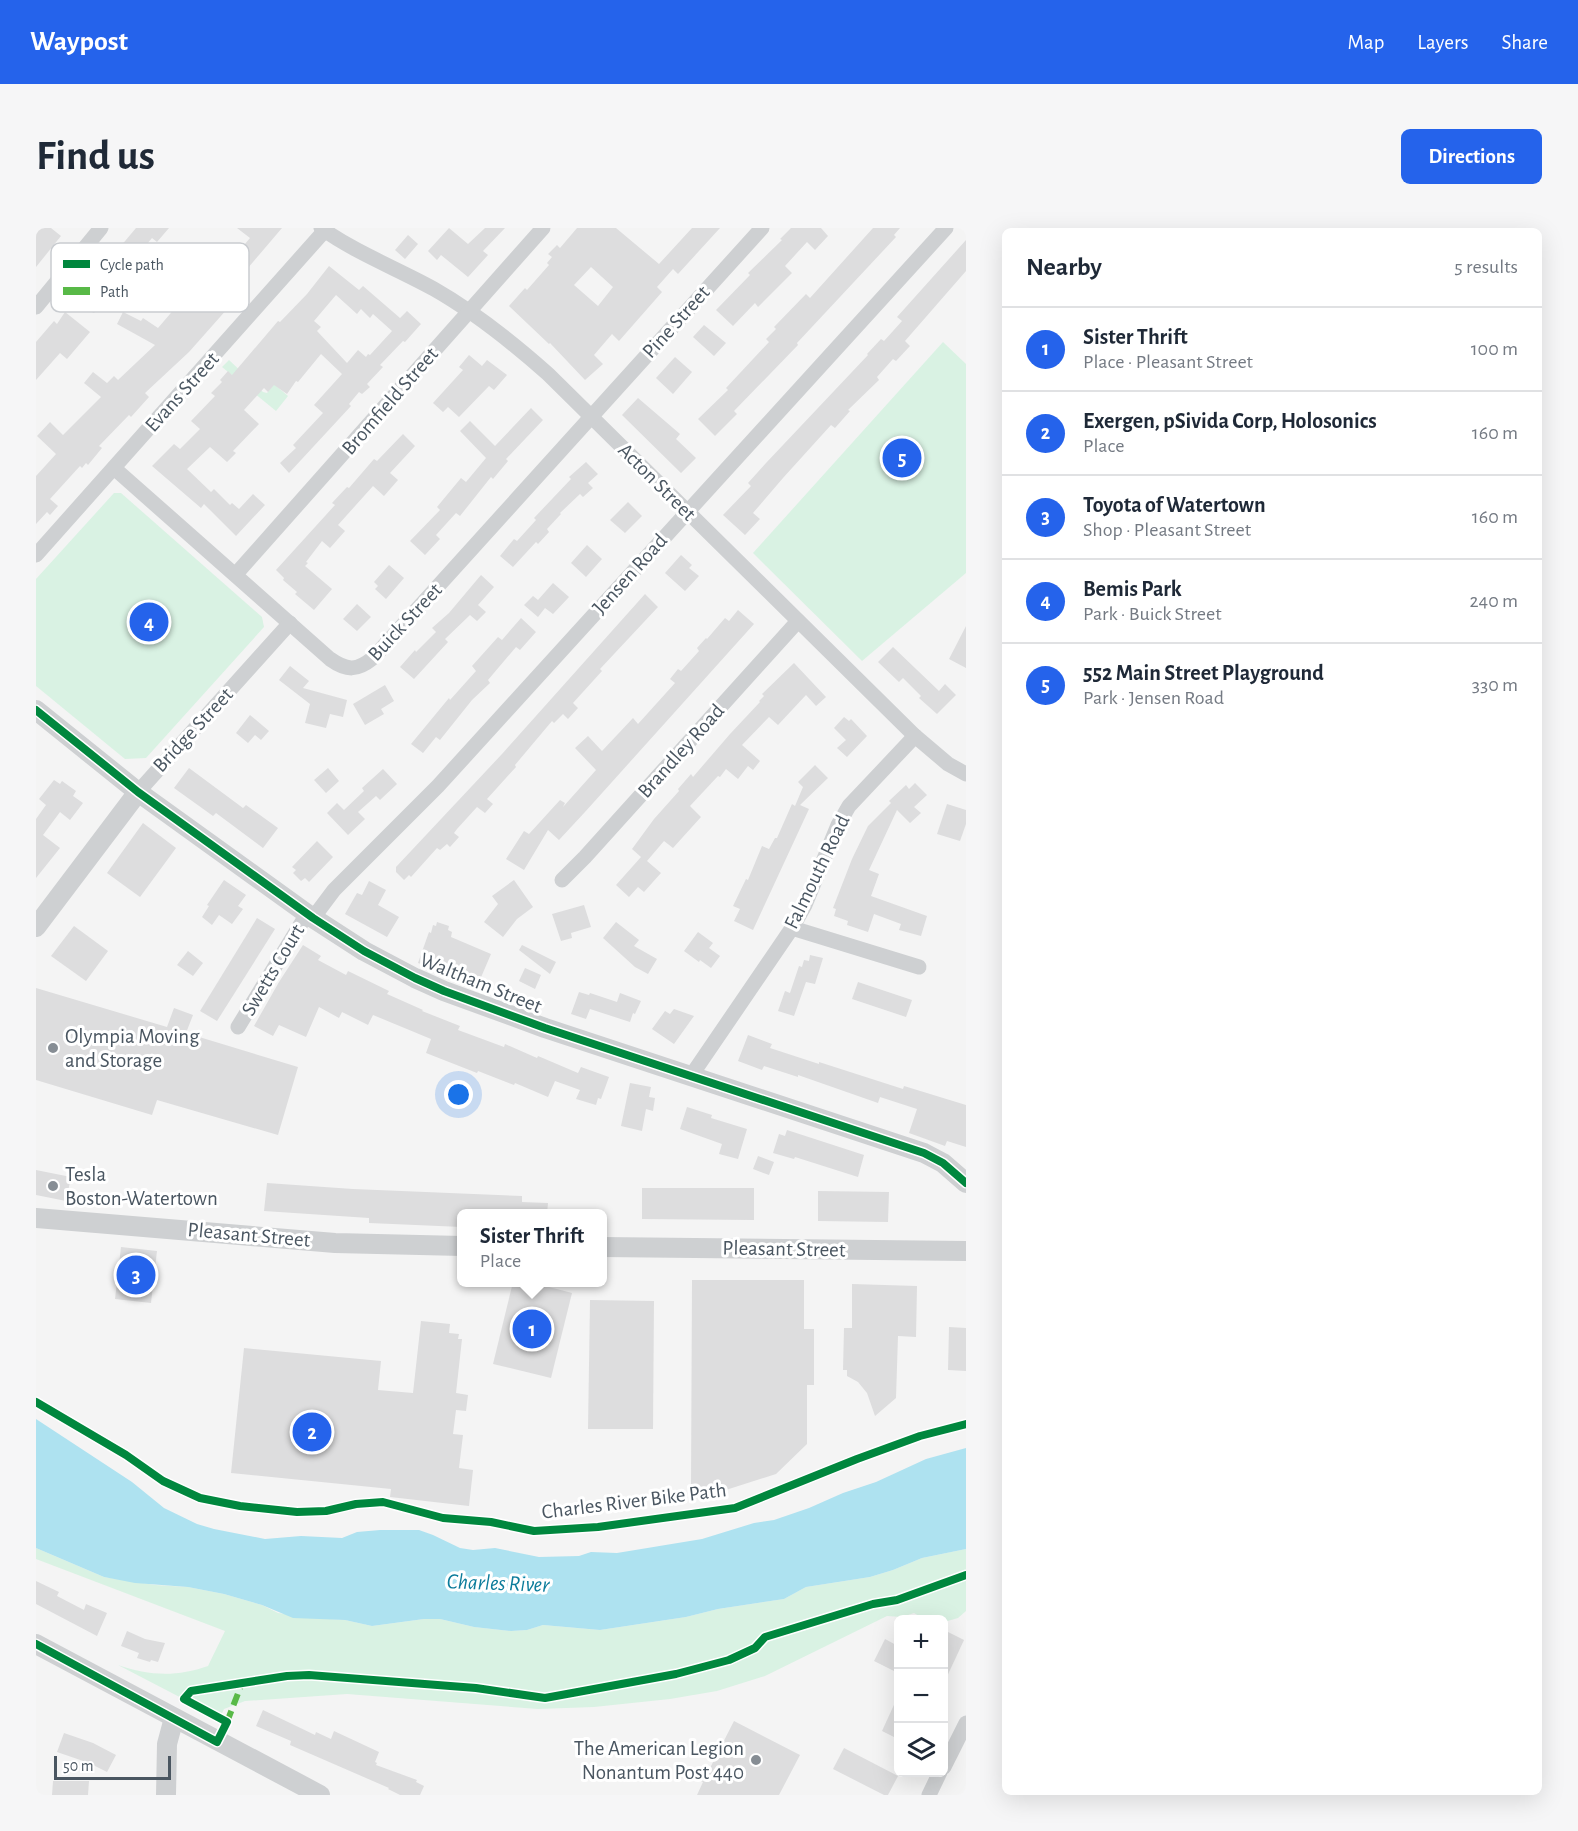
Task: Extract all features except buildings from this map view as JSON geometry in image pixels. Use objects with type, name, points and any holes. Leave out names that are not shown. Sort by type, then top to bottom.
[{"type":"street","points":[[89,243],[101,228]]},
{"type":"street","name":"Bromfield Street","points":[[236,574],[543,228]]},
{"type":"street","name":"Pine Street","points":[[591,416],[762,228]]},
{"type":"street","name":"Jensen Road","points":[[310,916],[438,786],[946,228]]},
{"type":"street","name":"Acton Street","points":[[324,229],[360,252],[432,288],[470,311],[529,356],[915,736],[948,764],[966,774]]},
{"type":"street","name":"Evans Street","points":[[36,555],[324,229]]},
{"type":"street","points":[[36,307],[51,289]]},
{"type":"street","name":"Buick Street","points":[[114,468],[330,659],[342,667],[354,669],[364,666],[381,649],[591,416]]},
{"type":"street","name":"Brandley Road","points":[[562,880],[585,858],[798,621]]},
{"type":"street","name":"Bridge Street","points":[[36,927],[138,792],[290,623]]},
{"type":"street","name":"Waltham Street","points":[[36,710],[138,792],[310,916],[364,951],[444,991],[545,1028],[924,1153],[943,1163],[966,1183]]},
{"type":"street","name":"Falmouth Road","points":[[691,1076],[792,928],[805,905],[838,825],[849,807],[915,736]]},
{"type":"street","name":"Swetts Court","points":[[238,1027],[310,916]]},
{"type":"street","points":[[792,928],[919,967]]},
{"type":"street","name":"Pleasant Street","points":[[36,1218],[317,1241],[457,1246]]},
{"type":"street","name":"Pleasant Street","points":[[607,1248],[966,1251]]},
{"type":"street","points":[[36,1644],[320,1795]]},
{"type":"street","points":[[166,1795],[167,1744],[174,1718]]},
{"type":"street","points":[[948,1759],[966,1723]]},
{"type":"street","points":[[929,1795],[938,1777]]},
{"type":"green space","points":[[943,342],[966,364],[966,573],[862,661],[753,553]]},
{"type":"green space","points":[[229,360],[263,392],[267,393],[274,384],[288,396],[276,411],[222,367]]},
{"type":"green space","points":[[114,493],[121,493],[262,617],[264,627],[146,758],[125,759],[36,686],[36,579]]},
{"type":"green space","points":[[36,1548],[104,1577],[155,1585],[188,1587],[224,1594],[262,1605],[278,1613],[345,1620],[372,1626],[440,1619],[474,1627],[511,1631],[527,1630],[543,1625],[600,1630],[686,1617],[718,1609],[784,1599],[806,1587],[870,1577],[922,1558],[966,1549],[966,1611],[958,1618],[948,1621],[948,1615],[917,1615],[914,1613],[887,1616],[765,1676],[717,1691],[670,1699],[594,1707],[538,1709],[347,1694],[245,1701],[224,1709],[220,1718],[118,1665],[163,1674],[197,1670],[208,1666],[225,1631],[36,1559]]},
{"type":"water","name":"Charles River","points":[[36,1419],[132,1482],[164,1508],[197,1524],[214,1529],[265,1539],[301,1536],[342,1538],[357,1532],[419,1530],[460,1548],[473,1550],[495,1548],[539,1557],[579,1556],[591,1552],[617,1553],[702,1539],[809,1508],[876,1482],[926,1459],[966,1448],[966,1549],[922,1558],[870,1577],[806,1587],[784,1599],[600,1630],[543,1625],[527,1630],[511,1631],[474,1627],[440,1619],[372,1626],[345,1620],[293,1618],[262,1605],[224,1594],[188,1587],[135,1583],[104,1577],[36,1548]]},
{"type":"marked path","points":[[227,1722],[242,1683]]},
{"type":"cycle path","points":[[36,710],[138,792],[313,918],[364,951],[415,978],[545,1028],[924,1153],[943,1163],[966,1183]]},
{"type":"cycle path","name":"Charles River Bike Path","points":[[36,1402],[126,1455],[163,1481],[200,1498],[240,1506],[297,1512],[326,1511],[356,1504],[383,1502],[443,1518],[491,1522],[534,1531],[598,1527],[735,1508],[920,1436],[966,1424]]},
{"type":"cycle path","points":[[36,1644],[217,1742],[227,1722],[184,1699],[191,1691],[287,1676],[309,1675],[476,1688],[545,1698],[676,1674],[729,1660],[755,1648],[765,1637],[873,1604],[897,1600],[966,1575]]},
{"type":"place","name":"552 Main Street Playground","points":[[902,458]]},
{"type":"place","name":"Bemis Park","points":[[149,622]]},
{"type":"place","name":"Olympia Moving and Storage","points":[[53,1048]]},
{"type":"place","name":"Tesla Boston-Watertown","points":[[53,1186]]},
{"type":"place","name":"Toyota of Watertown","points":[[136,1275]]},
{"type":"place","name":"Sister Thrift","points":[[532,1329]]},
{"type":"place","name":"Exergen, pSivida Corp, Holosonics","points":[[312,1432]]},
{"type":"place","name":"The American Legion Nonantum Post 440","points":[[756,1760]]}]
